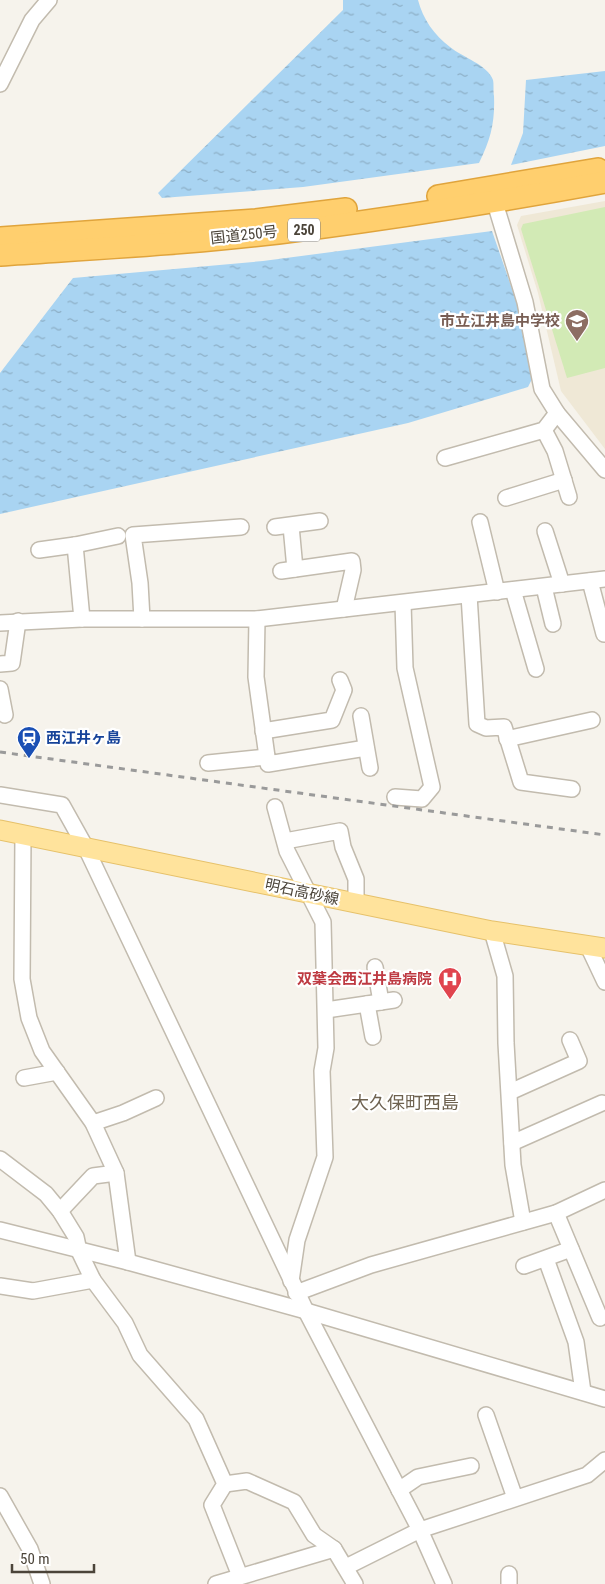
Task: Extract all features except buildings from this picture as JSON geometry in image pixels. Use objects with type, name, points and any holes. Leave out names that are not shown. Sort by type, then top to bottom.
[{"type":"highway","name":"国道250号","points":[[0,255],[120,247],[308,229],[492,194],[605,167]]},
{"type":"highway","name":"国道250号","points":[[0,238],[256,220],[389,204],[605,182]]},
{"type":"main road","name":"明石高砂線","points":[[0,830],[492,931],[596,947]]},
{"type":"street","points":[[0,84],[32,20],[49,0]]},
{"type":"street","points":[[492,194],[525,302],[542,389],[557,413],[605,470]]},
{"type":"street","points":[[445,458],[544,430],[557,413]]},
{"type":"street","points":[[544,430],[555,451],[569,497]]},
{"type":"street","points":[[506,498],[564,480]]},
{"type":"street","points":[[275,527],[320,521]]},
{"type":"street","points":[[480,522],[497,592]]},
{"type":"street","points":[[142,619],[140,583],[133,535],[241,526]]},
{"type":"street","points":[[291,526],[288,570],[352,561],[353,570],[344,609]]},
{"type":"street","points":[[545,531],[562,584]]},
{"type":"street","points":[[39,550],[118,536]]},
{"type":"street","points":[[75,545],[82,619]]},
{"type":"street","points":[[0,623],[82,619],[257,619],[598,580],[604,634]]},
{"type":"street","points":[[544,587],[552,624]]},
{"type":"street","points":[[513,590],[536,669]]},
{"type":"street","points":[[469,595],[477,724],[486,728],[504,727],[521,782],[572,789]]},
{"type":"street","points":[[395,797],[422,799],[432,787],[405,668],[403,603]]},
{"type":"street","points":[[257,619],[256,677],[268,764],[366,748]]},
{"type":"street","points":[[0,664],[12,663],[18,621]]},
{"type":"street","points":[[263,731],[332,720],[344,690],[340,680]]},
{"type":"street","points":[[0,689],[6,715]]},
{"type":"street","points":[[361,716],[370,768]]},
{"type":"street","points":[[508,739],[592,720]]},
{"type":"street","points":[[208,763],[267,756]]},
{"type":"street","points":[[0,795],[62,805],[86,848],[306,1312],[420,1530],[444,1584]]},
{"type":"street","points":[[275,807],[287,851],[310,893],[323,922],[326,1048],[322,1071],[325,1157],[297,1240],[294,1287]]},
{"type":"street","points":[[284,841],[340,831],[343,847],[356,879],[356,903]]},
{"type":"street","points":[[23,835],[22,979],[29,1018],[42,1051],[93,1123],[116,1173],[128,1262]]},
{"type":"street","points":[[492,931],[505,976],[506,1043],[512,1142],[523,1222]]},
{"type":"street","points":[[596,947],[605,982]]},
{"type":"street","points":[[373,1037],[381,1002],[375,967]]},
{"type":"street","points":[[326,1010],[381,1002]]},
{"type":"street","points":[[510,1092],[579,1060],[570,1040]]},
{"type":"street","points":[[24,1078],[57,1072]]},
{"type":"street","points":[[93,1123],[123,1113],[156,1098]]},
{"type":"street","points":[[512,1142],[602,1103]]},
{"type":"street","points":[[0,1159],[46,1194],[60,1211],[76,1237],[79,1251],[93,1280],[124,1323],[140,1355],[196,1420],[225,1484]]},
{"type":"street","points":[[60,1211],[93,1176],[116,1173]]},
{"type":"street","points":[[294,1287],[556,1214],[605,1190]]},
{"type":"street","points":[[556,1214],[600,1318]]},
{"type":"street","points":[[0,1230],[128,1262],[605,1399]]},
{"type":"street","points":[[524,1266],[571,1250]]},
{"type":"street","points":[[546,1259],[576,1342],[583,1392]]},
{"type":"street","points":[[0,1286],[33,1291],[93,1280]]},
{"type":"street","points":[[486,1415],[515,1498]]},
{"type":"street","points":[[346,1567],[420,1530],[587,1475],[605,1460]]},
{"type":"street","points":[[399,1490],[418,1477],[470,1466]]},
{"type":"street","points":[[225,1484],[247,1481],[294,1502],[314,1534],[334,1549],[355,1584]]},
{"type":"street","points":[[225,1484],[212,1505],[240,1576]]},
{"type":"street","points":[[0,1496],[30,1549],[42,1584]]},
{"type":"street","points":[[216,1584],[334,1549]]},
{"type":"shaded area","name":"市立江井島中学校","points":[[605,201],[605,449],[561,391],[538,293],[517,225],[521,216]]},
{"type":"green space","name":"市立江井島中学校","points":[[605,207],[605,368],[567,378],[521,229],[523,224]]},
{"type":"water","points":[[343,0],[418,0],[426,20],[439,37],[455,51],[486,70],[493,80],[493,122],[487,146],[479,163],[303,187],[162,198],[158,193],[343,10]]},
{"type":"water","points":[[605,71],[605,146],[511,165],[523,133],[526,80]]},
{"type":"water","points":[[492,231],[519,309],[533,377],[528,387],[408,423],[0,514],[0,373],[73,278],[263,261]]},
{"type":"railway","points":[[0,752],[605,835]]},
{"type":"place","name":"市立江井島中学校","points":[[577,342]]},
{"type":"place","name":"西江井ヶ島","points":[[29,759]]},
{"type":"place","name":"双葉会西江井島病院","points":[[450,1000]]},
{"type":"district","name":"大久保町西島","points":[[405,1102]]}]
